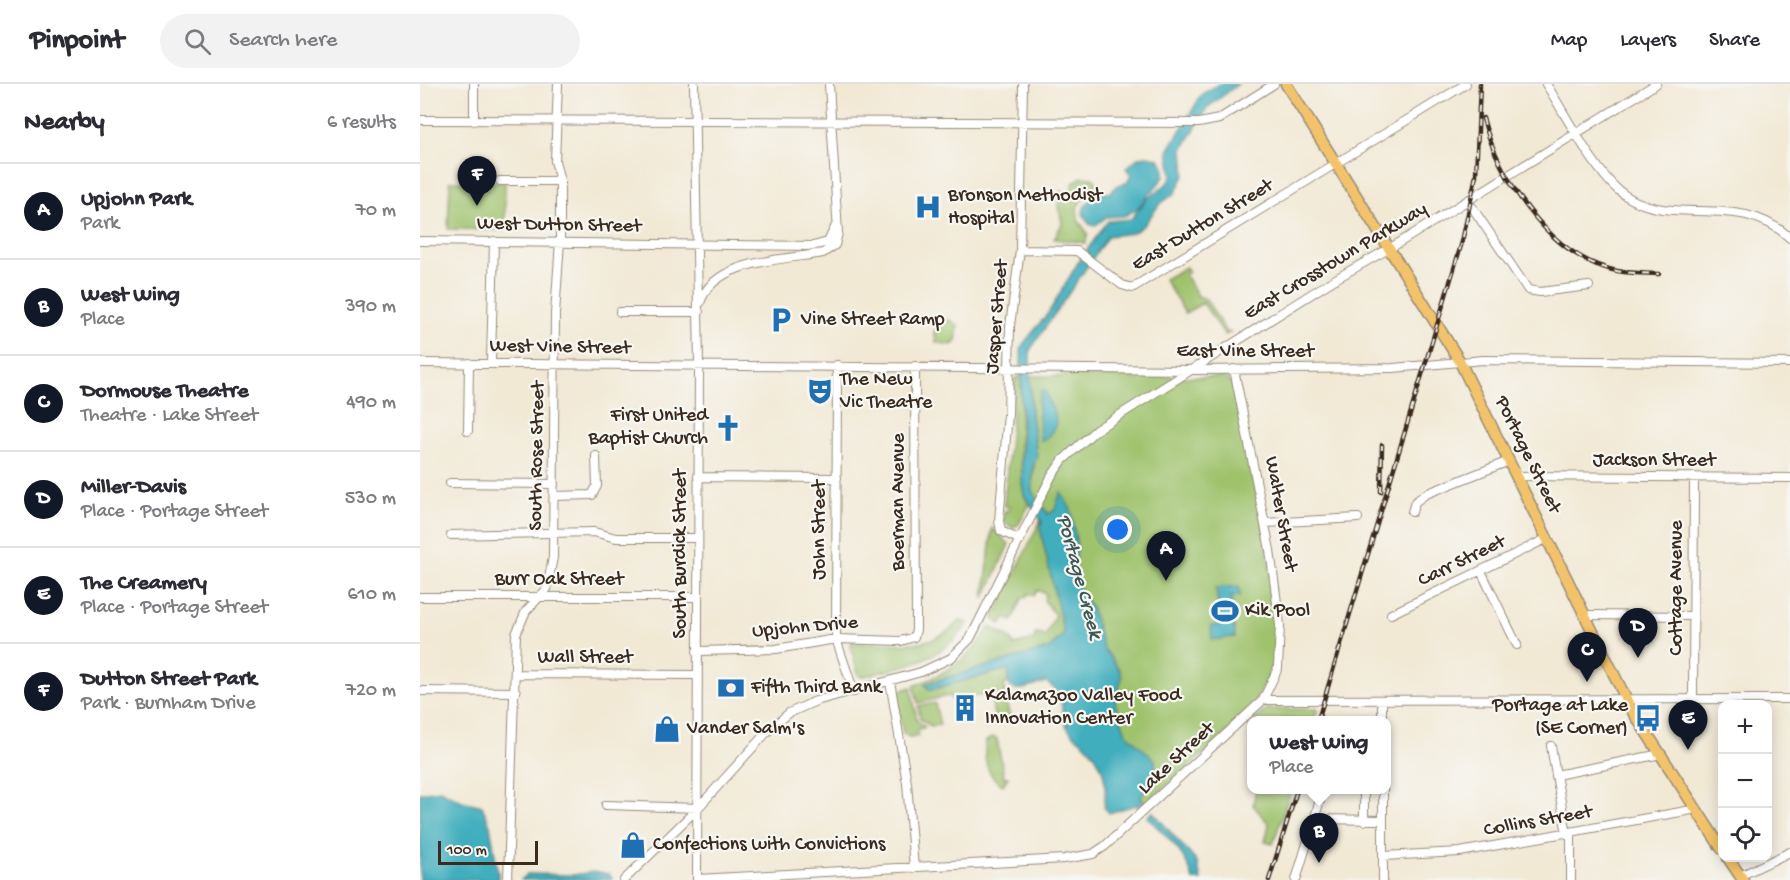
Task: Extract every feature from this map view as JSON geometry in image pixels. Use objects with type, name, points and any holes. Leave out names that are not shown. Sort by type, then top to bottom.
[{"type":"main road","name":"Portage Street","points":[[1286,84],[1459,360],[1626,699],[1718,843]]},
{"type":"main road","points":[[1731,862],[1742,878]]},
{"type":"street","points":[[474,84],[474,120]]},
{"type":"street","name":"South Rose Street","points":[[516,674],[518,626],[530,607],[543,595],[550,579],[554,496],[555,309],[560,241],[560,181],[555,161],[558,84]]},
{"type":"street","name":"South Burdick Street","points":[[694,84],[699,310],[697,880]]},
{"type":"street","points":[[620,312],[699,310],[705,290],[722,274],[830,250],[837,240],[837,223],[830,84]]},
{"type":"street","name":"Jasper Street","points":[[1020,540],[1005,533],[999,527],[1010,326],[1020,250],[1023,84]]},
{"type":"street","points":[[420,120],[1199,123],[1219,118],[1274,84]]},
{"type":"street","points":[[1336,165],[1466,84]]},
{"type":"street","points":[[1546,84],[1603,173],[1619,190],[1634,200],[1661,209],[1749,214],[1775,226],[1790,238]]},
{"type":"street","name":"East Crosstown Parkway","points":[[624,880],[698,808],[767,732],[789,713],[816,701],[854,692],[938,666],[961,649],[980,623],[1057,468],[1087,437],[1332,281],[1468,201],[1656,84]]},
{"type":"street","name":"East Dutton Street","points":[[1020,250],[1070,250],[1092,261],[1122,285],[1132,288],[1336,165]]},
{"type":"street","points":[[500,181],[560,181]]},
{"type":"street","points":[[1468,201],[1528,290],[1546,292],[1588,286]]},
{"type":"street","points":[[698,245],[824,244],[831,238],[837,223]]},
{"type":"street","name":"West Dutton Street","points":[[420,241],[560,241],[698,245]]},
{"type":"street","points":[[491,363],[494,241]]},
{"type":"street","points":[[770,263],[775,250],[787,246]]},
{"type":"street","name":"East Vine Street","points":[[699,365],[1030,366],[1195,370],[1393,368],[1459,360],[1790,363]]},
{"type":"street","name":"West Vine Street","points":[[420,363],[699,365]]},
{"type":"street","points":[[468,431],[469,363]]},
{"type":"street","name":"John Street","points":[[837,365],[836,639],[854,692]]},
{"type":"street","name":"Boerman Avenue","points":[[914,637],[916,630],[915,366]]},
{"type":"street","name":"Walter Street","points":[[1234,369],[1276,583],[1281,648],[1278,668],[1263,699]]},
{"type":"street","points":[[554,496],[592,495],[597,486],[596,456]]},
{"type":"street","points":[[1412,512],[1414,502],[1426,494],[1509,460]]},
{"type":"street","name":"Jackson Street","points":[[1517,476],[1790,478]]},
{"type":"street","points":[[699,477],[837,478]]},
{"type":"street","name":"Cottage Avenue","points":[[1693,699],[1694,477]]},
{"type":"street","points":[[450,483],[554,484]]},
{"type":"street","points":[[1265,523],[1358,518]]},
{"type":"street","points":[[452,535],[553,535],[564,532],[594,532],[616,538],[698,538]]},
{"type":"street","name":"Carr Street","points":[[1391,614],[1548,538]]},
{"type":"street","points":[[1481,571],[1517,645]]},
{"type":"street","name":"Burr Oak Street","points":[[420,597],[543,595],[698,597]]},
{"type":"street","points":[[1585,615],[1693,616]]},
{"type":"street","name":"Upjohn Drive","points":[[697,651],[776,649],[836,639],[901,641],[914,637]]},
{"type":"street","name":"Wall Street","points":[[516,692],[516,674],[697,675]]},
{"type":"street","points":[[890,681],[907,783],[914,867]]},
{"type":"street","points":[[420,691],[516,692],[508,880]]},
{"type":"street","points":[[1263,699],[1790,699]]},
{"type":"street","name":"Lake Street","points":[[697,880],[795,877],[914,867],[1082,858],[1105,846],[1146,810],[1263,699]]},
{"type":"street","points":[[1382,700],[1382,716]]},
{"type":"street","points":[[1551,746],[1569,834],[1571,880]]},
{"type":"street","points":[[1556,776],[1661,754]]},
{"type":"street","points":[[1296,880],[1322,794]]},
{"type":"street","points":[[1364,794],[1364,821]]},
{"type":"street","points":[[1383,794],[1383,880]]},
{"type":"street","points":[[606,805],[698,808]]},
{"type":"street","name":"Collins Street","points":[[1383,856],[1446,854],[1569,834],[1697,809]]},
{"type":"street","points":[[1315,819],[1383,820]]},
{"type":"street","points":[[1742,878],[1790,852]]},
{"type":"green space","points":[[1082,177],[1093,178],[1098,185],[1090,188],[1077,207],[1078,220],[1088,234],[1085,243],[1054,239],[1062,224],[1058,200],[1054,197],[1061,191],[1069,194],[1074,182]]},
{"type":"green space","points":[[450,181],[505,183],[505,230],[448,229]]},
{"type":"green space","points":[[1186,267],[1189,272],[1185,275],[1198,296],[1206,299],[1226,332],[1231,332],[1225,335],[1203,303],[1185,313],[1164,279]]},
{"type":"green space","points":[[950,320],[958,326],[956,342],[951,345],[936,342],[934,331],[945,321]]},
{"type":"green space","points":[[1030,376],[1224,377],[1233,385],[1256,491],[1271,577],[1275,617],[1275,651],[1269,677],[1247,711],[1214,744],[1146,803],[1142,801],[1049,515],[1032,491],[1036,447],[1031,415]]},
{"type":"green space","points":[[1021,377],[1020,451],[1024,495],[1029,505],[1019,524],[1013,528],[1004,522],[1004,511],[1009,510],[1009,507],[1004,506],[1015,378]]},
{"type":"green space","points":[[1040,521],[1064,634],[1050,648],[925,685],[930,690],[1009,669],[1008,683],[1004,685],[1010,720],[995,723],[991,694],[952,700],[950,696],[947,696],[918,703],[914,686],[948,670],[967,656],[990,626],[1012,640],[1014,645],[1034,640],[1035,634],[1046,635],[1055,615],[1044,600],[1046,594],[1037,590],[1034,596],[1028,593],[1026,598],[1023,597],[1012,621],[1005,618],[1001,624],[993,619]]},
{"type":"green space","points":[[992,528],[1009,544],[984,599]]},
{"type":"green space","points":[[960,621],[968,623],[958,636],[934,654],[906,666],[861,677],[858,675],[850,644],[922,642],[947,632]]},
{"type":"green space","points":[[911,687],[917,721],[925,727],[917,730],[918,736],[909,737],[903,733],[896,693]]},
{"type":"green space","points":[[935,703],[940,725],[931,726],[920,719],[918,706]]},
{"type":"green space","points":[[1266,709],[1318,709],[1315,716],[1258,716]]},
{"type":"green space","points":[[993,737],[997,739],[1004,777],[1008,777],[1003,785],[993,777],[987,766],[986,741]]},
{"type":"green space","points":[[1255,794],[1290,794],[1273,844],[1265,842],[1269,824],[1253,805]]},
{"type":"water","points":[[1219,84],[1238,84],[1207,108],[1183,149],[1185,174],[1175,193],[1159,205],[1144,225],[1133,233],[1108,236],[1030,350],[1031,415],[1037,455],[1033,467],[1032,491],[1048,514],[1054,511],[1061,492],[1071,510],[1077,547],[1075,563],[1080,590],[1091,607],[1103,647],[1122,677],[1115,703],[1126,733],[1155,760],[1156,770],[1141,797],[1144,802],[1138,807],[1136,805],[1109,813],[1104,807],[1105,780],[1100,765],[1091,750],[1068,729],[1060,698],[1053,687],[1046,682],[1015,689],[1009,684],[1008,669],[930,690],[925,684],[1050,648],[1064,634],[1040,529],[1042,522],[1024,495],[1022,484],[1021,347],[1049,312],[1079,261],[1108,221],[1131,219],[1146,200],[1169,182],[1172,175],[1168,151],[1202,94]]},
{"type":"water","points":[[1146,156],[1158,158],[1164,166],[1164,177],[1137,209],[1124,216],[1107,217],[1094,226],[1089,224],[1083,214],[1084,207],[1098,192],[1110,193],[1118,185],[1127,183],[1131,175],[1126,168],[1138,158]]},
{"type":"water","points":[[1042,390],[1046,392],[1056,422],[1051,433],[1044,440],[1040,440],[1038,403]]},
{"type":"water","name":"Kik Pool","points":[[1239,586],[1240,596],[1231,597],[1235,637],[1212,640],[1211,626],[1220,625],[1216,588]]},
{"type":"water","points":[[440,790],[462,801],[482,806],[490,825],[499,880],[420,880],[420,793]]},
{"type":"water","points":[[1153,812],[1197,862],[1201,880],[1193,880],[1181,853],[1147,817]]},
{"type":"water","points":[[592,872],[609,874],[612,879],[521,880],[528,874],[574,875]]},
{"type":"railway","points":[[1319,716],[1462,242],[1476,175],[1480,84]]},
{"type":"railway","points":[[1483,118],[1500,164],[1513,187],[1528,209],[1565,246],[1586,260],[1609,269],[1627,273],[1659,274]]},
{"type":"railway","points":[[1381,492],[1382,445]]},
{"type":"railway","points":[[1269,880],[1296,794]]},
{"type":"place","name":"Dutton Street Park","points":[[477,206]]},
{"type":"place","name":"Bronson Methodist Hospital","points":[[928,207]]},
{"type":"place","name":"Vine Street Ramp","points":[[781,320]]},
{"type":"place","name":"The New Vic Theatre","points":[[820,391]]},
{"type":"place","name":"First United Baptist Church","points":[[728,428]]},
{"type":"place","name":"Upjohn Park","points":[[1166,581]]},
{"type":"place","name":"Kik Pool","points":[[1225,611]]},
{"type":"place","name":"Miller-Davis","points":[[1638,658]]},
{"type":"place","name":"Dormouse Theatre","points":[[1587,682]]},
{"type":"place","name":"Fifth Third Bank","points":[[731,688]]},
{"type":"place","name":"Kalamazoo Valley Food Innovation Center","points":[[965,708]]},
{"type":"place","name":"Portage at Lake (SE Corner)","points":[[1648,718]]},
{"type":"place","name":"Vander Salm's","points":[[667,729]]},
{"type":"place","name":"The Creamery","points":[[1688,750]]},
{"type":"place","name":"Confections with Convictions","points":[[633,845]]},
{"type":"place","name":"West Wing","points":[[1319,863]]},
{"type":"water label","name":"Portage Creek","points":[[1078,577]]}]
